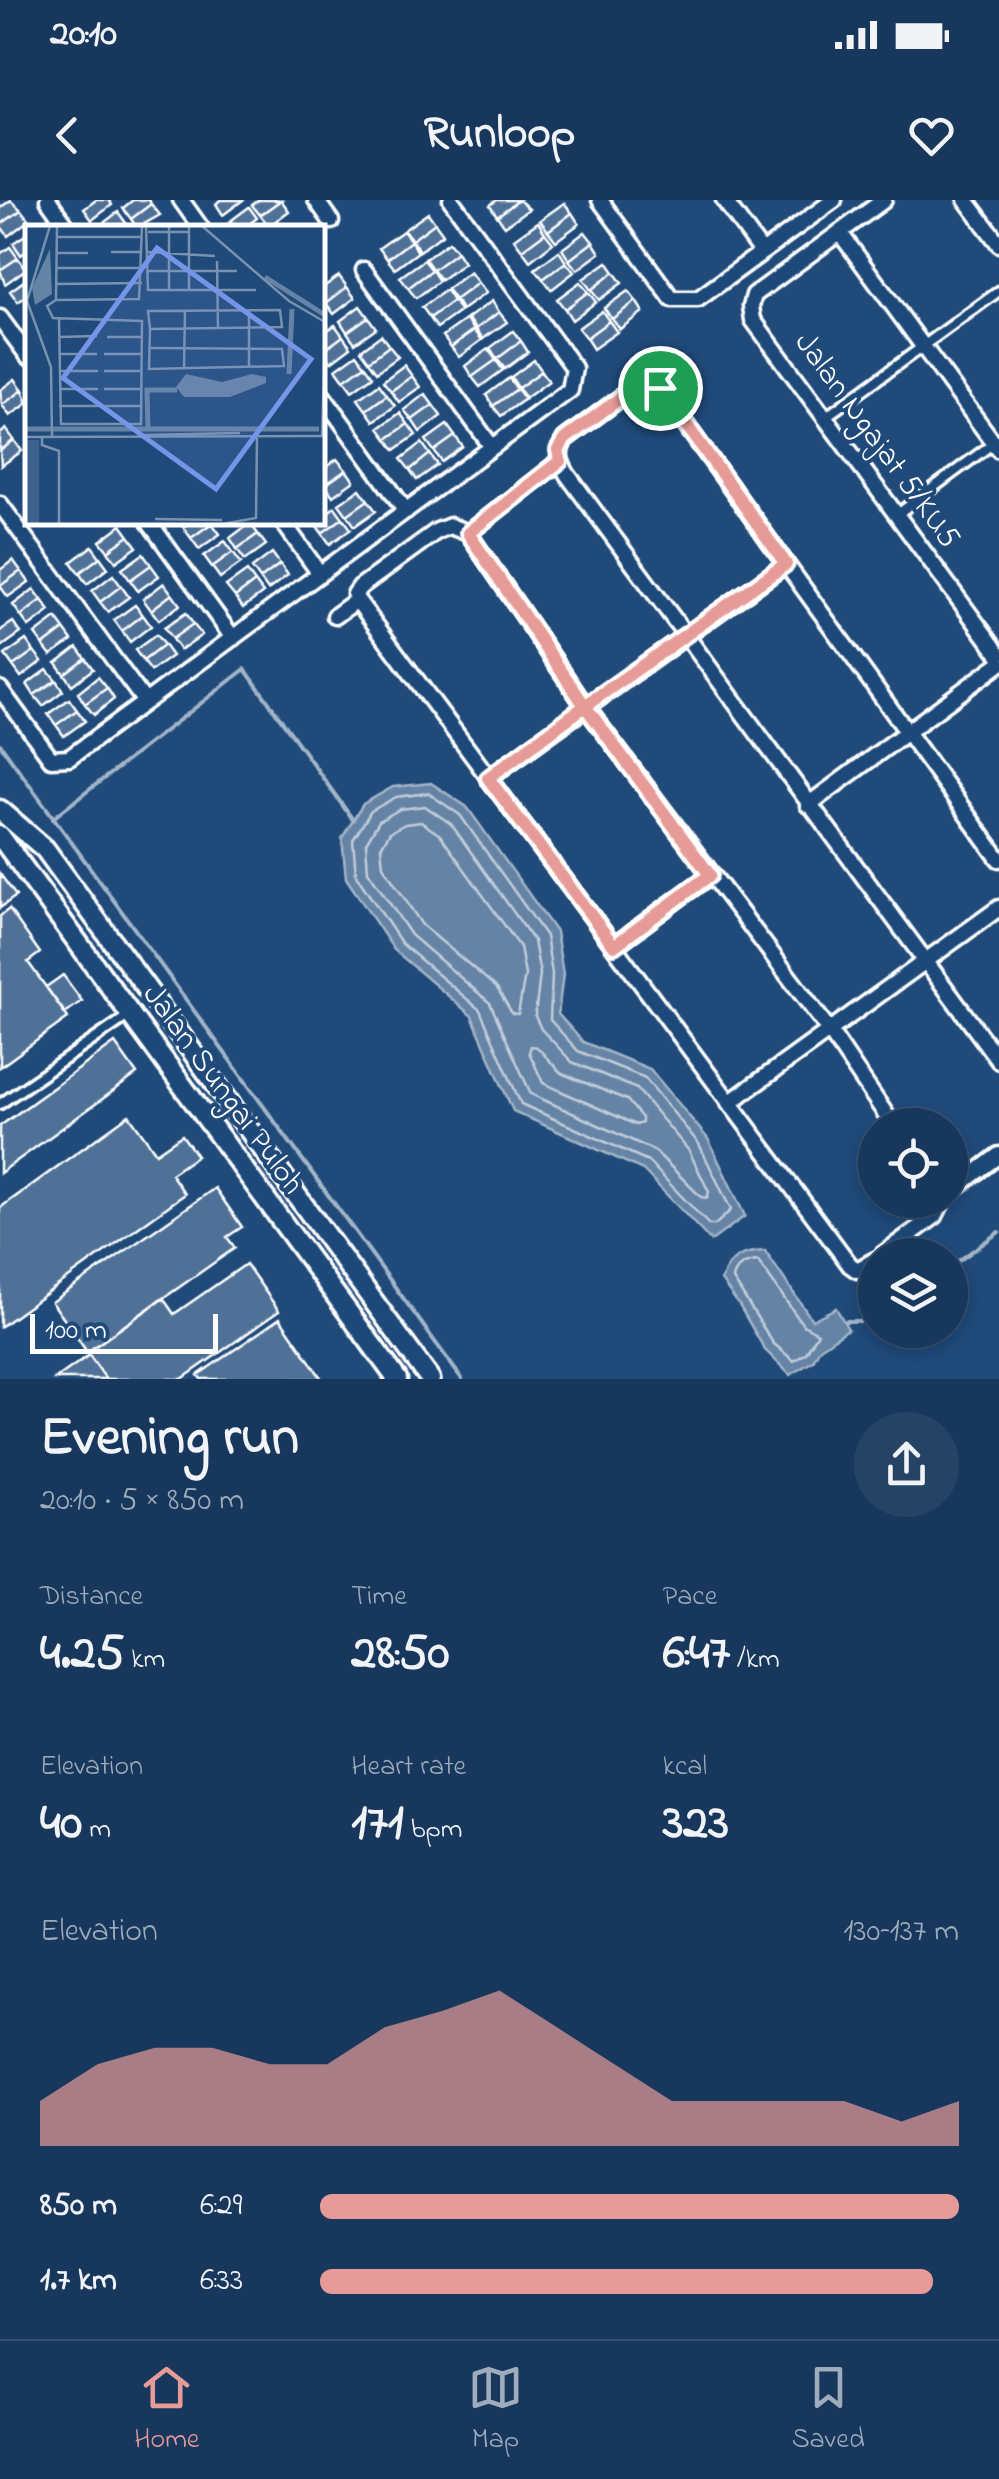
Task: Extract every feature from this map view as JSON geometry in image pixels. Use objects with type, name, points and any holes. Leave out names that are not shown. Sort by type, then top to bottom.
[{"type":"street","points":[[48,200],[66,225]]},
{"type":"street","points":[[181,200],[199,225]]},
{"type":"street","points":[[316,200],[331,221]]},
{"type":"street","points":[[0,689],[51,759],[69,758],[570,390],[574,368],[451,200]]},
{"type":"street","points":[[600,200],[672,299],[698,299],[834,200]]},
{"type":"street","points":[[724,200],[762,252]]},
{"type":"street","points":[[884,200],[840,233],[997,444]]},
{"type":"street","points":[[966,200],[999,244]]},
{"type":"street","name":"Jalan Ngajat 5/KU5","points":[[840,233],[754,295],[753,320],[999,654]]},
{"type":"street","points":[[364,270],[492,447]]},
{"type":"street","points":[[0,318],[25,352]]},
{"type":"street","points":[[999,859],[660,388],[646,384],[631,390],[565,439],[558,450],[560,461],[684,636],[999,1061]]},
{"type":"street","points":[[325,399],[406,510]]},
{"type":"street","points":[[468,533],[560,461]]},
{"type":"street","points":[[0,504],[145,702]]},
{"type":"street","points":[[151,525],[233,638]]},
{"type":"street","points":[[285,525],[320,574]]},
{"type":"street","points":[[858,1269],[850,1265],[357,600],[360,587],[438,531],[450,526],[468,533],[585,706],[829,1030],[882,1108]]},
{"type":"street","points":[[488,778],[786,564]]},
{"type":"street","points":[[335,616],[357,600]]},
{"type":"street","points":[[808,805],[999,664]]},
{"type":"street","points":[[0,810],[46,850],[430,1379]]},
{"type":"street","name":"Jalan Sungai Puloh","points":[[0,836],[397,1379]]},
{"type":"street","points":[[614,946],[710,875]]},
{"type":"street","points":[[730,1103],[999,908]]},
{"type":"street","points":[[968,1178],[999,1155]]},
{"type":"street","points":[[905,1238],[932,1218]]},
{"type":"lane","points":[[824,418],[999,292]]},
{"type":"lane","points":[[895,516],[997,444]]},
{"type":"lane","points":[[0,1104],[130,1014]]},
{"type":"water","points":[[431,783],[467,807],[556,932],[563,974],[558,1014],[583,1042],[650,1069],[708,1139],[745,1216],[711,1241],[643,1170],[513,1111],[472,1016],[394,950],[346,878],[342,838],[363,804],[393,787]]},
{"type":"water","points":[[765,1251],[812,1320],[836,1308],[848,1329],[820,1348],[813,1361],[790,1375],[765,1350],[721,1280],[737,1257]]},
{"type":"building","points":[[11,200],[21,210],[0,225],[0,208]]},
{"type":"building","points":[[96,200],[109,200],[112,205],[92,220],[84,209]]},
{"type":"building","points":[[133,200],[149,200],[151,204],[131,219],[123,208]]},
{"type":"building","points":[[220,200],[243,200],[223,215],[216,204]]},
{"type":"building","points":[[259,200],[281,200],[260,215],[252,205]]},
{"type":"building","points":[[281,200],[289,211],[270,225],[260,215]]},
{"type":"building","points":[[497,200],[519,200],[497,216],[490,205]]},
{"type":"building","points":[[519,200],[529,209],[505,226],[497,216]]},
{"type":"building","points":[[564,203],[572,213],[548,231],[540,220]]},
{"type":"building","points":[[151,204],[160,215],[142,225],[135,225],[131,219]]},
{"type":"building","points":[[249,207],[257,218],[248,225],[229,222]]},
{"type":"building","points":[[21,210],[29,220],[8,236],[0,225]]},
{"type":"building","points":[[118,212],[126,223],[123,225],[101,225]]},
{"type":"building","points":[[428,213],[435,223],[412,240],[404,230]]},
{"type":"building","points":[[572,213],[579,224],[556,241],[548,231]]},
{"type":"building","points":[[538,222],[545,233],[522,250],[514,239]]},
{"type":"building","points":[[435,223],[443,234],[420,251],[412,240]]},
{"type":"building","points":[[403,231],[411,241],[387,259],[379,248]]},
{"type":"building","points":[[585,232],[593,242],[569,260],[562,249]]},
{"type":"building","points":[[545,233],[553,243],[530,261],[522,250]]},
{"type":"building","points":[[25,235],[25,252],[21,255],[13,243]]},
{"type":"building","points":[[411,241],[418,252],[395,269],[387,259]]},
{"type":"building","points":[[449,242],[457,252],[433,270],[425,259]]},
{"type":"building","points":[[593,242],[600,253],[577,270],[569,260]]},
{"type":"building","points":[[10,247],[18,258],[0,270],[0,254]]},
{"type":"building","points":[[559,251],[566,262],[543,279],[535,269]]},
{"type":"building","points":[[457,252],[464,263],[441,280],[433,270]]},
{"type":"building","points":[[18,258],[25,268],[5,284],[0,270]]},
{"type":"building","points":[[424,260],[432,270],[408,288],[400,277]]},
{"type":"building","points":[[566,262],[574,272],[551,290],[543,279]]},
{"type":"building","points":[[607,262],[614,272],[591,290],[583,279]]},
{"type":"building","points":[[432,270],[439,281],[416,298],[408,288]]},
{"type":"building","points":[[470,272],[478,283],[455,300],[447,289]]},
{"type":"building","points":[[614,272],[622,283],[599,300],[591,290]]},
{"type":"building","points":[[339,276],[347,287],[326,303],[325,286]]},
{"type":"building","points":[[25,280],[25,297],[18,302],[10,291]]},
{"type":"building","points":[[580,282],[588,292],[565,309],[557,299]]},
{"type":"building","points":[[478,283],[486,293],[462,310],[455,300]]},
{"type":"building","points":[[347,287],[355,298],[334,314],[326,303]]},
{"type":"building","points":[[446,290],[453,301],[430,318],[422,307]]},
{"type":"building","points":[[628,291],[636,301],[612,319],[604,308]]},
{"type":"building","points":[[588,292],[596,302],[572,320],[565,309]]},
{"type":"building","points":[[453,301],[461,311],[437,328],[430,318]]},
{"type":"building","points":[[492,301],[499,312],[476,329],[468,318]]},
{"type":"building","points":[[636,301],[643,312],[620,329],[612,319]]},
{"type":"building","points":[[360,306],[368,317],[347,332],[340,321]]},
{"type":"building","points":[[602,311],[609,321],[586,338],[578,328]]},
{"type":"building","points":[[499,312],[507,322],[483,339],[476,329]]},
{"type":"building","points":[[368,317],[376,328],[355,343],[347,332]]},
{"type":"building","points":[[467,319],[474,330],[451,347],[443,336]]},
{"type":"building","points":[[609,321],[617,332],[593,349],[586,338]]},
{"type":"building","points":[[335,325],[343,336],[325,350],[325,332]]},
{"type":"building","points":[[474,330],[482,340],[459,357],[451,347]]},
{"type":"building","points":[[513,331],[521,341],[497,359],[490,348]]},
{"type":"building","points":[[381,335],[389,346],[369,361],[361,350]]},
{"type":"building","points":[[343,336],[351,347],[331,362],[325,350]]},
{"type":"building","points":[[521,341],[528,352],[505,369],[497,359]]},
{"type":"building","points":[[389,346],[398,357],[377,372],[369,361]]},
{"type":"building","points":[[488,349],[496,360],[472,377],[465,366]]},
{"type":"building","points":[[357,354],[365,365],[344,380],[336,369]]},
{"type":"building","points":[[496,360],[503,370],[480,387],[472,377]]},
{"type":"building","points":[[534,360],[542,371],[518,388],[511,377]]},
{"type":"building","points":[[365,365],[373,376],[352,391],[344,380]]},
{"type":"building","points":[[404,365],[412,376],[391,391],[383,381]]},
{"type":"building","points":[[542,371],[549,381],[526,398],[518,388]]},
{"type":"building","points":[[412,376],[420,387],[399,402],[391,391]]},
{"type":"building","points":[[509,378],[517,389],[493,406],[486,395]]},
{"type":"building","points":[[15,379],[23,390],[2,405],[0,390]]},
{"type":"building","points":[[379,384],[387,395],[366,410],[358,399]]},
{"type":"building","points":[[517,389],[525,399],[501,416],[493,406]]},
{"type":"building","points":[[23,390],[25,405],[10,416],[2,405]]},
{"type":"building","points":[[425,394],[433,405],[412,420],[404,410]]},
{"type":"building","points":[[387,395],[395,406],[374,421],[366,410]]},
{"type":"building","points":[[433,405],[441,416],[420,432],[412,420]]},
{"type":"building","points":[[400,413],[408,424],[387,439],[379,428]]},
{"type":"building","points":[[408,424],[416,435],[395,450],[387,439]]},
{"type":"building","points":[[447,425],[455,436],[434,451],[426,440]]},
{"type":"building","points":[[6,429],[14,440],[0,451],[0,434]]},
{"type":"building","points":[[455,436],[463,447],[442,462],[434,451]]},
{"type":"building","points":[[14,440],[22,451],[1,466],[0,451]]},
{"type":"building","points":[[422,443],[430,454],[410,470],[401,459]]},
{"type":"building","points":[[430,454],[438,465],[417,480],[410,470]]},
{"type":"building","points":[[337,459],[346,470],[325,485],[325,468]]},
{"type":"building","points":[[346,470],[354,481],[333,496],[325,485]]},
{"type":"building","points":[[360,489],[368,500],[347,515],[339,504]]},
{"type":"building","points":[[368,500],[376,511],[355,526],[347,515]]},
{"type":"building","points":[[335,507],[343,518],[322,533],[316,525],[325,525],[325,514]]},
{"type":"building","points":[[343,518],[351,529],[330,544],[322,533]]},
{"type":"building","points":[[121,525],[129,536],[108,551],[100,541]]},
{"type":"building","points":[[185,525],[209,525],[191,538]]},
{"type":"building","points":[[209,525],[220,534],[199,549],[191,538]]},
{"type":"building","points":[[247,525],[258,534],[237,549],[230,538]]},
{"type":"building","points":[[258,534],[266,545],[245,560],[237,549]]},
{"type":"building","points":[[129,536],[137,547],[116,562],[108,551]]},
{"type":"building","points":[[225,541],[233,552],[212,567],[204,556]]},
{"type":"building","points":[[92,546],[100,557],[79,573],[71,562]]},
{"type":"building","points":[[233,552],[241,563],[220,578],[212,567]]},
{"type":"building","points":[[272,553],[280,564],[260,579],[252,568]]},
{"type":"building","points":[[143,554],[151,565],[130,580],[122,569]]},
{"type":"building","points":[[100,557],[108,568],[87,584],[79,573]]},
{"type":"building","points":[[13,560],[21,571],[0,586],[0,570]]},
{"type":"building","points":[[280,564],[288,575],[268,590],[260,579]]},
{"type":"building","points":[[151,565],[159,576],[138,591],[130,580]]},
{"type":"building","points":[[21,571],[29,582],[8,597],[0,586]]},
{"type":"building","points":[[247,571],[255,582],[235,597],[226,586]]},
{"type":"building","points":[[113,575],[121,586],[100,602],[92,591]]},
{"type":"building","points":[[255,582],[263,593],[243,608],[235,597]]},
{"type":"building","points":[[164,583],[172,594],[151,610],[143,599]]},
{"type":"building","points":[[121,586],[129,597],[108,612],[100,602]]},
{"type":"building","points":[[34,589],[42,600],[21,616],[13,605]]},
{"type":"building","points":[[172,594],[180,605],[159,620],[151,610]]},
{"type":"building","points":[[42,600],[50,611],[29,627],[21,616]]},
{"type":"building","points":[[135,605],[143,615],[122,631],[114,620]]},
{"type":"building","points":[[186,613],[193,624],[172,639],[164,628]]},
{"type":"building","points":[[143,615],[151,626],[130,642],[122,631]]},
{"type":"building","points":[[56,618],[64,629],[43,645],[35,634]]},
{"type":"building","points":[[13,622],[21,633],[0,648],[0,631]]},
{"type":"building","points":[[193,624],[202,635],[180,650],[172,639]]},
{"type":"building","points":[[64,629],[72,640],[51,655],[43,645]]},
{"type":"building","points":[[156,635],[164,645],[143,661],[135,650]]},
{"type":"building","points":[[26,640],[34,651],[13,666],[5,655]]},
{"type":"building","points":[[164,645],[172,656],[151,671],[143,661]]},
{"type":"building","points":[[77,647],[85,658],[64,674],[56,663]]},
{"type":"building","points":[[34,651],[42,661],[21,677],[13,666]]},
{"type":"building","points":[[85,658],[93,669],[72,685],[64,674]]},
{"type":"building","points":[[47,669],[56,680],[34,695],[27,684]]},
{"type":"building","points":[[98,677],[107,688],[85,704],[78,693]]},
{"type":"building","points":[[56,680],[63,691],[43,706],[34,695]]},
{"type":"building","points":[[107,688],[114,699],[94,715],[85,704]]},
{"type":"building","points":[[69,699],[77,710],[56,725],[48,714]]},
{"type":"building","points":[[77,710],[85,721],[64,736],[56,725]]},
{"type":"building","points":[[0,874],[16,896],[0,908]]},
{"type":"building","points":[[9,909],[40,953],[28,962],[68,1018],[0,1067],[0,916]]},
{"type":"building","points":[[63,975],[82,1001],[65,1013],[46,987]]},
{"type":"building","points":[[115,1043],[137,1074],[0,1173],[0,1126]]},
{"type":"building","points":[[129,1115],[156,1153],[182,1135],[197,1156],[171,1174],[185,1194],[0,1327],[0,1208]]},
{"type":"building","points":[[215,1188],[242,1227],[227,1237],[235,1248],[87,1352],[52,1302]]},
{"type":"building","points":[[246,1264],[279,1311],[182,1379],[106,1379],[87,1352],[163,1298],[174,1314]]},
{"type":"building","points":[[280,1318],[322,1379],[201,1379],[198,1375]]},
{"type":"building","points":[[89,1355],[106,1379],[55,1379]]},
{"type":"waterway","points":[[53,818],[245,669],[353,820]]},
{"type":"waterway","points":[[0,744],[462,1379]]},
{"type":"waterway","points":[[968,1254],[999,1232]]},
{"type":"waterway","points":[[845,1321],[858,1321]]},
{"type":"route","points":[[660,388],[646,384],[631,390],[565,439],[558,450],[560,461],[468,533],[585,706],[488,778],[614,946],[710,875],[585,706],[786,564],[660,388]]}]
